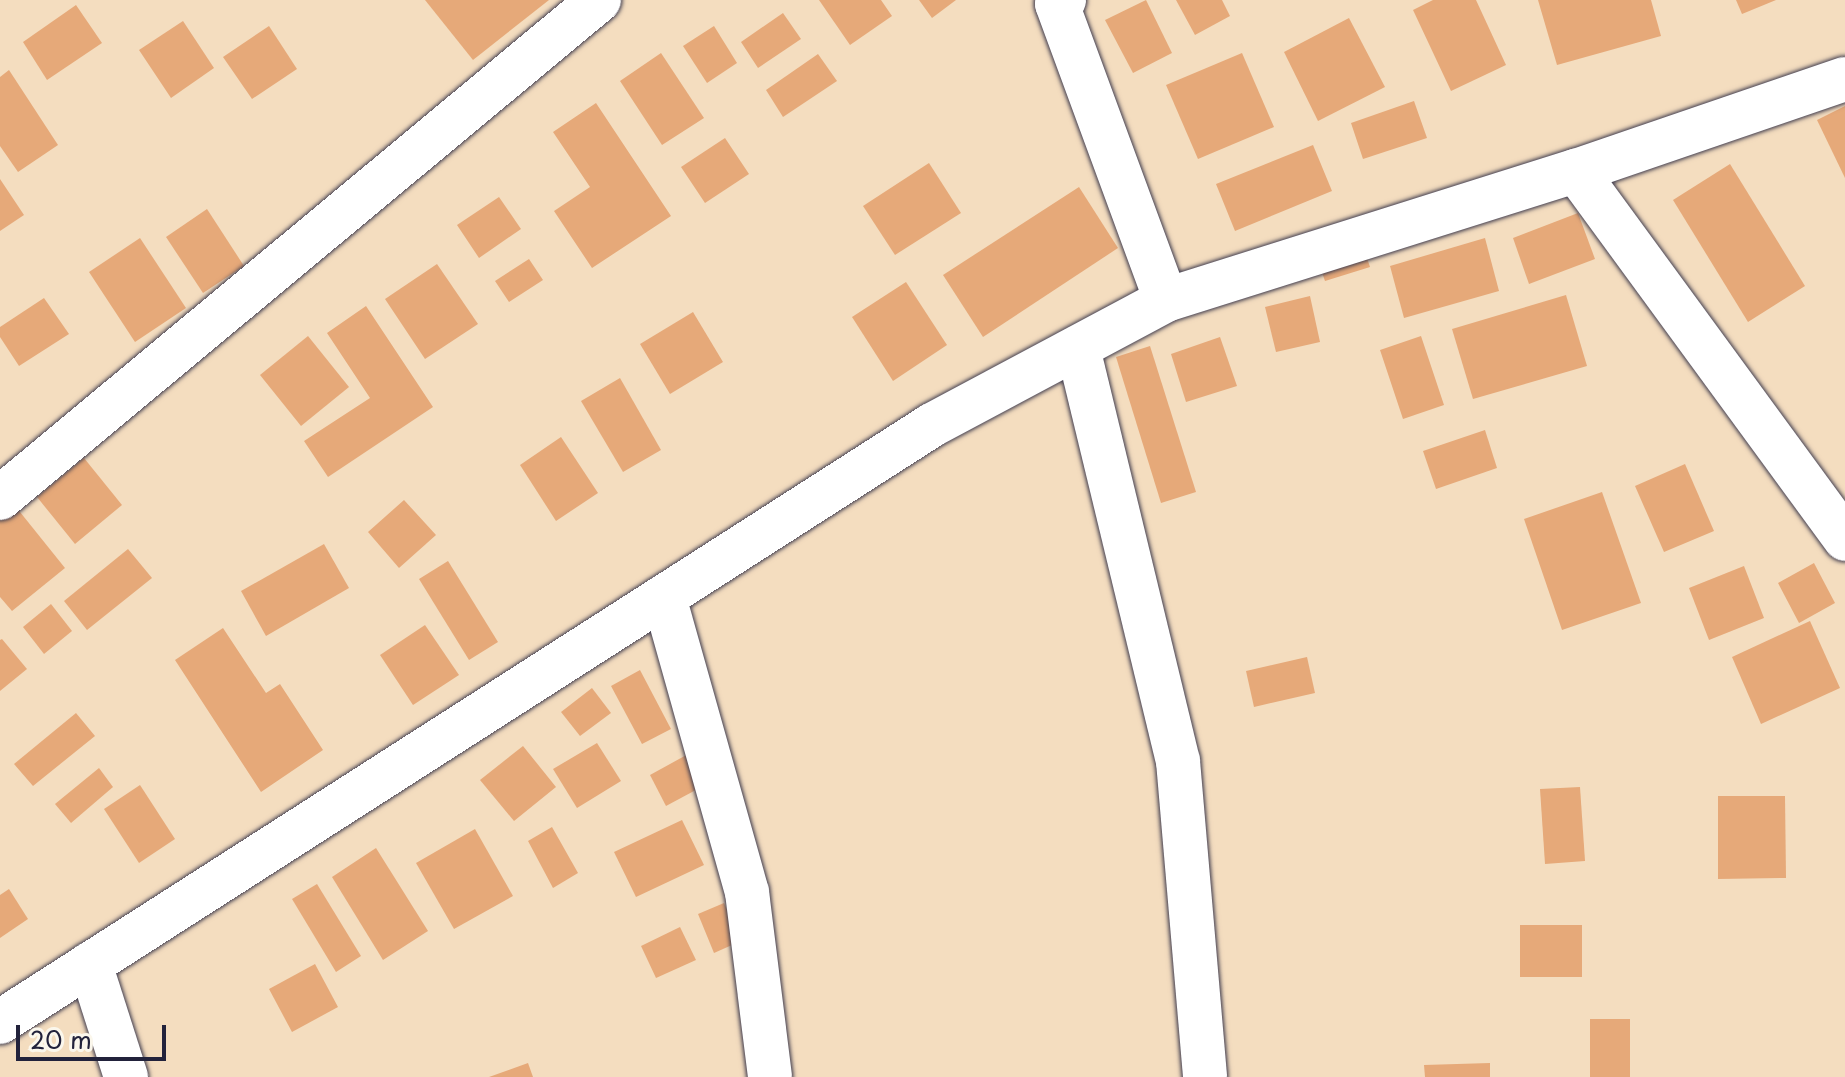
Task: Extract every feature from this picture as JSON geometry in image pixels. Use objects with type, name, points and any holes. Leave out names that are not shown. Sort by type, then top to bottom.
[{"type":"street","points":[[0,498],[599,0]]},
{"type":"street","points":[[1059,1],[1166,300]]},
{"type":"street","points":[[0,1022],[932,425],[1166,300],[1576,171],[1845,79]]},
{"type":"street","points":[[1576,171],[1845,539]]},
{"type":"street","points":[[1078,348],[1178,761],[1205,1077]]},
{"type":"street","points":[[664,597],[747,892],[770,1077]]},
{"type":"street","points":[[90,964],[126,1077]]},
{"type":"building","points":[[425,0],[549,0],[473,60]]},
{"type":"building","points":[[819,0],[881,0],[892,16],[850,45]]},
{"type":"building","points":[[919,0],[956,0],[932,18]]},
{"type":"building","points":[[1146,0],[1172,53],[1133,73],[1105,20]]},
{"type":"building","points":[[1176,0],[1222,0],[1230,16],[1195,35]]},
{"type":"building","points":[[1433,0],[1476,0],[1506,65],[1451,91],[1413,10]]},
{"type":"building","points":[[1538,0],[1651,0],[1661,36],[1557,65]]},
{"type":"building","points":[[1736,0],[1776,0],[1742,14]]},
{"type":"building","points":[[76,5],[102,43],[47,80],[23,42]]},
{"type":"building","points":[[783,13],[801,39],[758,68],[741,42]]},
{"type":"building","points":[[1349,18],[1385,87],[1318,121],[1284,52]]},
{"type":"building","points":[[183,21],[214,68],[171,98],[139,50]]},
{"type":"building","points":[[269,26],[297,69],[252,99],[223,57]]},
{"type":"building","points":[[714,26],[737,63],[707,83],[683,46]]},
{"type":"building","points":[[661,53],[704,118],[662,145],[620,81]]},
{"type":"building","points":[[1242,53],[1274,127],[1198,159],[1166,85]]},
{"type":"building","points":[[818,54],[837,81],[783,117],[766,90]]},
{"type":"building","points":[[9,70],[58,145],[18,172],[0,146],[0,77]]},
{"type":"building","points":[[1414,101],[1427,138],[1363,159],[1351,123]]},
{"type":"building","points":[[596,103],[671,216],[592,268],[554,211],[590,187],[553,132]]},
{"type":"building","points":[[1845,106],[1845,178],[1817,120]]},
{"type":"building","points":[[725,138],[749,174],[705,203],[681,167]]},
{"type":"building","points":[[1313,145],[1332,191],[1235,231],[1216,184]]},
{"type":"building","points":[[929,163],[961,213],[895,255],[863,206]]},
{"type":"building","points":[[1730,164],[1805,286],[1748,322],[1673,200]]},
{"type":"building","points":[[0,179],[24,215],[0,231]]},
{"type":"building","points":[[1079,187],[1118,248],[983,337],[943,275]]},
{"type":"building","points":[[499,197],[521,229],[479,258],[457,225]]},
{"type":"building","points":[[207,209],[244,266],[203,293],[166,237]]},
{"type":"building","points":[[1578,213],[1595,259],[1529,284],[1513,238]]},
{"type":"building","points":[[140,238],[186,308],[135,342],[89,272]]},
{"type":"building","points":[[1485,238],[1499,291],[1404,318],[1390,266]]},
{"type":"building","points":[[1363,246],[1370,267],[1325,281],[1318,261]]},
{"type":"building","points":[[529,259],[543,280],[509,302],[495,281]]},
{"type":"building","points":[[437,264],[478,324],[425,359],[385,299]]},
{"type":"building","points":[[906,282],[947,345],[893,381],[852,317]]},
{"type":"building","points":[[1566,295],[1587,366],[1473,399],[1452,329]]},
{"type":"building","points":[[1310,296],[1320,342],[1276,352],[1265,307]]},
{"type":"building","points":[[44,298],[69,334],[19,366],[0,337],[0,327]]},
{"type":"building","points":[[366,306],[433,407],[328,477],[304,441],[370,398],[327,333]]},
{"type":"building","points":[[693,312],[723,362],[670,394],[640,344]]},
{"type":"building","points":[[308,336],[349,387],[301,426],[260,375]]},
{"type":"building","points":[[1421,336],[1444,405],[1403,419],[1380,350]]},
{"type":"building","points":[[1220,337],[1237,386],[1186,402],[1171,354]]},
{"type":"building","points":[[1150,346],[1196,492],[1161,503],[1116,357]]},
{"type":"building","points":[[620,378],[661,450],[623,472],[581,401]]},
{"type":"building","points":[[1485,430],[1497,468],[1436,489],[1423,451]]},
{"type":"building","points":[[561,437],[598,493],[556,521],[520,465]]},
{"type":"building","points":[[84,458],[122,505],[75,544],[37,497]]},
{"type":"building","points":[[1685,464],[1714,531],[1664,552],[1635,486]]},
{"type":"building","points":[[1602,492],[1641,603],[1562,630],[1524,519]]},
{"type":"building","points":[[404,500],[436,535],[399,568],[368,532]]},
{"type":"building","points":[[16,507],[65,568],[12,611],[0,597],[0,520]]},
{"type":"building","points":[[324,544],[349,588],[266,636],[241,591]]},
{"type":"building","points":[[128,549],[152,578],[87,630],[64,601]]},
{"type":"building","points":[[448,561],[498,642],[469,660],[419,579]]},
{"type":"building","points":[[1814,563],[1835,603],[1799,623],[1778,583]]},
{"type":"building","points":[[1744,566],[1764,618],[1709,640],[1689,588]]},
{"type":"building","points":[[51,604],[72,631],[44,654],[23,627]]},
{"type":"building","points":[[1810,621],[1840,688],[1761,724],[1732,657]]},
{"type":"building","points":[[425,625],[459,675],[413,705],[380,655]]},
{"type":"building","points":[[223,628],[266,693],[280,684],[323,750],[261,792],[175,660]]},
{"type":"building","points":[[0,640],[27,669],[0,691]]},
{"type":"building","points":[[1307,657],[1315,693],[1254,707],[1246,671]]},
{"type":"building","points":[[640,670],[671,729],[642,744],[611,686]]},
{"type":"building","points":[[592,688],[611,713],[580,736],[561,712]]},
{"type":"building","points":[[76,713],[95,736],[33,786],[14,764]]},
{"type":"building","points":[[597,743],[621,781],[577,808],[553,769]]},
{"type":"building","points":[[523,746],[556,787],[514,821],[480,780]]},
{"type":"building","points":[[690,753],[707,784],[666,806],[650,775]]},
{"type":"building","points":[[99,768],[113,787],[71,823],[55,804]]},
{"type":"building","points":[[140,785],[175,839],[139,863],[104,809]]},
{"type":"building","points":[[1580,787],[1585,861],[1545,864],[1540,789]]},
{"type":"building","points":[[1718,796],[1785,796],[1786,878],[1718,879]]},
{"type":"building","points":[[682,820],[704,865],[636,897],[614,852]]},
{"type":"building","points":[[552,827],[578,873],[553,888],[528,841]]},
{"type":"building","points":[[475,829],[513,896],[454,929],[416,863]]},
{"type":"building","points":[[376,848],[428,931],[383,960],[332,877]]},
{"type":"building","points":[[317,884],[361,956],[336,972],[292,899]]},
{"type":"building","points":[[9,889],[28,919],[0,938],[0,895]]},
{"type":"building","points":[[724,903],[741,941],[714,953],[698,914]]},
{"type":"building","points":[[1520,925],[1582,925],[1582,977],[1520,977]]},
{"type":"building","points":[[680,927],[696,960],[656,978],[641,946]]},
{"type":"building","points":[[315,964],[338,1007],[292,1032],[269,989]]},
{"type":"building","points":[[1590,1019],[1630,1019],[1630,1077],[1590,1077]]},
{"type":"building","points":[[528,1063],[533,1077],[489,1077]]},
{"type":"building","points":[[1490,1063],[1490,1077],[1425,1077],[1424,1065]]}]
